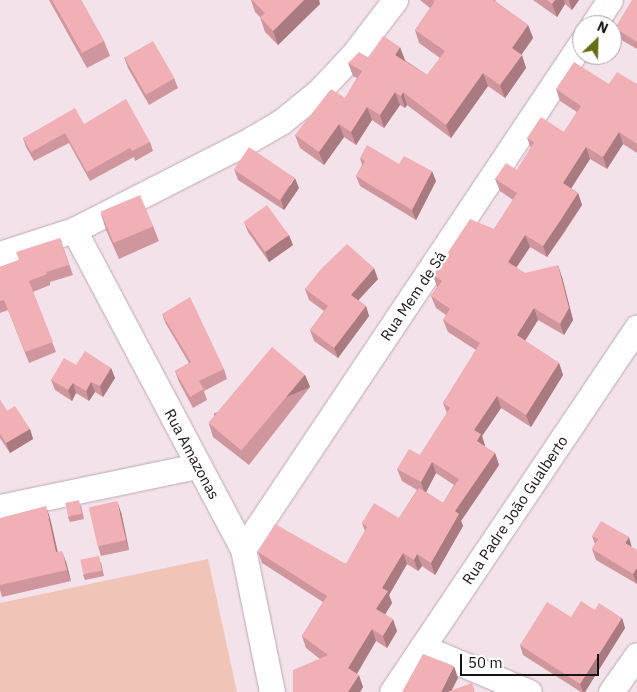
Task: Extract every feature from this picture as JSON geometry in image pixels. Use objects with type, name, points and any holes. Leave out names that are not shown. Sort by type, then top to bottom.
[{"type":"street","points":[[0,254],[74,230],[243,144],[280,122],[318,92],[395,0]]},
{"type":"street","points":[[600,15],[610,0]]},
{"type":"street","name":"Rua Mem de Sá","points":[[243,549],[572,57]]},
{"type":"street","name":"Rua Amazonas","points":[[74,230],[197,466],[243,549],[272,692]]},
{"type":"street","name":"Rua Padre João Gualberto","points":[[392,692],[637,328]]},
{"type":"street","points":[[0,507],[197,466]]},
{"type":"street","points":[[422,647],[529,692]]},
{"type":"street","points":[[611,692],[637,655]]},
{"type":"shaded area","points":[[208,559],[237,692],[0,692],[0,603]]},
{"type":"building","points":[[52,0],[81,0],[104,41],[82,53]]},
{"type":"building","points":[[252,0],[304,0],[273,31],[260,17],[265,13]]},
{"type":"building","points":[[433,0],[493,0],[528,25],[512,48],[522,55],[500,85],[483,73],[446,125],[403,92],[401,96],[395,92],[380,115],[367,107],[351,132],[339,124],[319,152],[295,135],[331,89],[345,98],[362,71],[348,63],[359,52],[369,58],[383,36],[400,47],[395,55],[427,75],[445,51],[415,30],[435,1]]},
{"type":"building","points":[[547,0],[555,0],[552,4]]},
{"type":"building","points":[[632,0],[637,0],[637,42],[622,32],[622,16]]},
{"type":"building","points":[[153,41],[175,78],[146,95],[124,58]]},
{"type":"building","points":[[572,65],[579,65],[609,84],[617,72],[637,84],[637,144],[619,132],[603,157],[586,147],[563,183],[578,193],[560,221],[543,246],[525,235],[508,262],[525,273],[558,265],[569,308],[560,324],[534,308],[517,335],[559,363],[526,415],[497,396],[474,430],[481,434],[477,441],[495,453],[455,511],[459,514],[431,563],[417,554],[414,560],[403,553],[382,588],[388,591],[376,609],[393,619],[383,636],[372,629],[348,668],[359,675],[348,692],[293,692],[293,670],[328,655],[302,636],[327,596],[258,552],[275,524],[346,564],[367,527],[362,523],[374,503],[399,518],[419,488],[443,503],[459,479],[432,462],[421,482],[397,469],[409,449],[420,455],[450,408],[443,403],[480,343],[443,320],[450,309],[431,296],[442,281],[433,275],[470,219],[494,229],[517,193],[495,179],[506,163],[517,170],[534,142],[527,138],[541,117],[564,132],[581,106],[556,89]]},
{"type":"building","points":[[126,99],[150,142],[132,151],[130,148],[87,172],[65,133],[31,152],[23,138],[75,108],[84,124]]},
{"type":"building","points":[[367,145],[399,164],[404,156],[432,171],[412,210],[356,176],[365,161],[360,158]]},
{"type":"building","points":[[249,147],[295,178],[279,200],[234,169]]},
{"type":"building","points":[[140,195],[153,226],[114,243],[100,212]]},
{"type":"building","points":[[267,205],[289,235],[265,252],[244,222]]},
{"type":"building","points":[[60,238],[69,265],[46,272],[47,274],[29,281],[53,342],[25,352],[4,300],[0,301],[0,267],[19,260],[16,252]]},
{"type":"building","points":[[347,244],[374,268],[351,295],[366,306],[334,348],[310,330],[328,306],[305,289],[321,269]]},
{"type":"building","points":[[190,297],[224,369],[199,381],[204,389],[190,397],[175,371],[191,362],[162,314]]},
{"type":"building","points":[[272,347],[305,375],[241,450],[208,423]]},
{"type":"building","points":[[85,351],[111,368],[100,386],[91,382],[86,391],[73,383],[68,390],[51,380],[64,358],[76,365]]},
{"type":"building","points":[[0,400],[7,411],[15,406],[30,429],[6,443],[0,434]]},
{"type":"building","points":[[79,500],[82,514],[68,517],[65,503]]},
{"type":"building","points":[[117,501],[126,540],[98,546],[89,508]]},
{"type":"building","points":[[46,506],[56,552],[62,551],[67,570],[0,585],[0,518]]},
{"type":"building","points":[[601,521],[629,537],[625,543],[637,550],[637,568],[633,574],[592,549],[598,539],[592,536]]},
{"type":"building","points":[[99,556],[102,571],[83,574],[80,560]]},
{"type":"building","points":[[581,601],[595,610],[599,603],[622,618],[580,684],[520,645],[547,602],[571,617]]},
{"type":"building","points":[[423,654],[454,666],[441,692],[402,692]]},
{"type":"building","points":[[472,683],[475,692],[447,692]]}]
